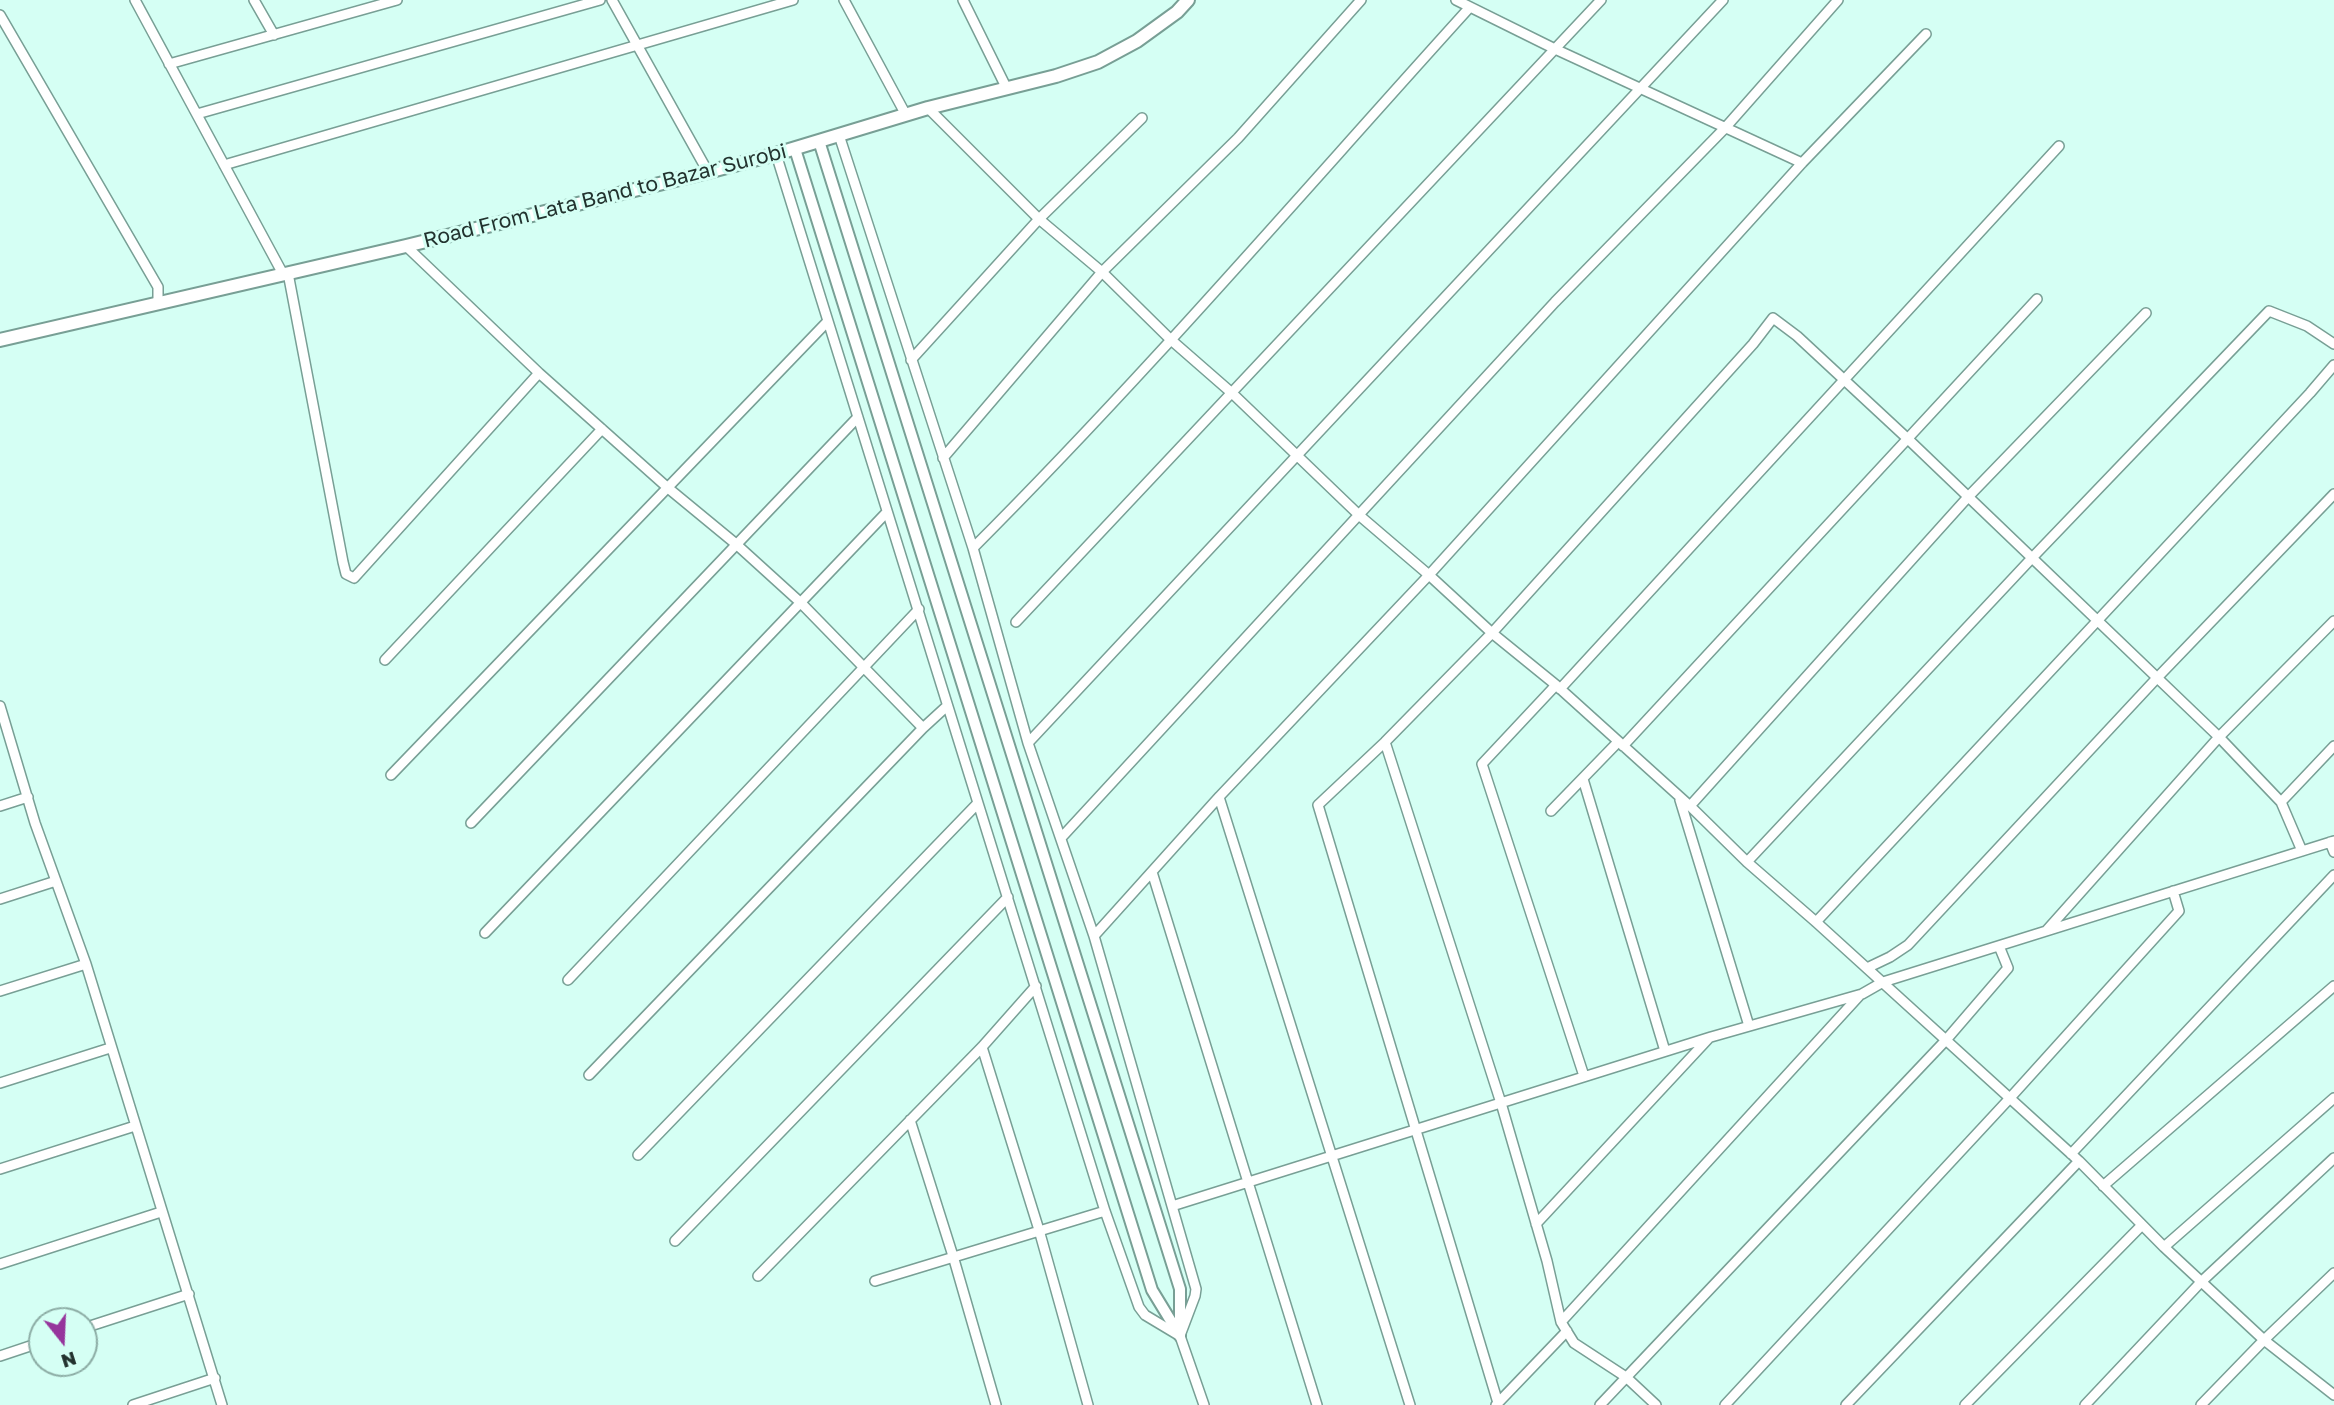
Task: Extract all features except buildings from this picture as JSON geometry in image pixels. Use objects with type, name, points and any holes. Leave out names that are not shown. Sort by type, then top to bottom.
[{"type":"main road","name":"Road From Lata Band to Bazar Surobi","points":[[0,340],[708,172],[795,149],[928,108],[1007,89],[1098,62],[1138,41],[1177,12],[1188,0]]},
{"type":"street","points":[[135,0],[285,274],[346,574],[354,578],[539,373]]},
{"type":"street","points":[[254,0],[274,35]]},
{"type":"street","points":[[169,64],[397,0]]},
{"type":"street","points":[[197,114],[600,0]]},
{"type":"street","points":[[612,0],[708,172]]},
{"type":"street","points":[[224,165],[793,0]]},
{"type":"street","points":[[844,0],[906,115]]},
{"type":"street","points":[[943,458],[1102,272],[1238,138],[1361,0]]},
{"type":"street","points":[[1456,0],[1555,49],[1802,163]]},
{"type":"street","points":[[1016,622],[1601,0]]},
{"type":"street","points":[[1028,744],[1723,0]]},
{"type":"street","points":[[1061,838],[1555,302],[1725,128],[1838,0]]},
{"type":"street","points":[[967,1],[1007,89]]},
{"type":"street","points":[[973,548],[1170,339],[1470,7]]},
{"type":"street","points":[[0,15],[158,287],[158,302]]},
{"type":"street","points":[[1094,936],[1219,797],[1429,575],[1802,163],[1926,34]]},
{"type":"street","points":[[928,108],[1040,219],[1102,272],[1360,516],[1492,634],[1558,687],[1747,862],[2075,1157],[2164,1247],[2264,1340],[2334,1395]]},
{"type":"street","points":[[911,360],[1040,219],[1142,118]]},
{"type":"street","points":[[839,135],[973,548],[1028,744],[1094,936],[1196,1289],[1180,1336]]},
{"type":"street","points":[[818,141],[1180,1289],[1180,1336]]},
{"type":"street","points":[[1584,1076],[1482,764],[1558,687],[2059,146]]},
{"type":"street","points":[[795,149],[1152,1290],[1180,1336],[1204,1405]]},
{"type":"street","points":[[776,154],[1105,1211],[1139,1307],[1145,1315],[1180,1336]]},
{"type":"street","points":[[405,246],[539,373],[801,603],[923,728]]},
{"type":"street","points":[[1551,811],[1621,744],[1909,440],[2037,299]]},
{"type":"street","points":[[1747,862],[2031,559],[2269,311],[2307,326],[2334,344]]},
{"type":"street","points":[[1689,806],[1968,497],[2146,313]]},
{"type":"street","points":[[1497,1404],[1318,805],[1492,634],[1753,344],[1773,318],[1797,336],[1909,440],[2219,737],[2281,802],[2302,851]]},
{"type":"street","points":[[391,775],[828,322]]},
{"type":"street","points":[[1816,922],[2311,393],[2334,365]]},
{"type":"street","points":[[471,823],[858,417]]},
{"type":"street","points":[[385,660],[603,429]]},
{"type":"street","points":[[1867,968],[1908,945],[2334,494]]},
{"type":"street","points":[[485,933],[887,512]]},
{"type":"street","points":[[568,980],[862,666],[919,609]]},
{"type":"street","points":[[2045,931],[2219,737],[2334,621]]},
{"type":"street","points":[[589,1075],[947,706]]},
{"type":"street","points":[[1,710],[56,881],[86,964],[222,1405]]},
{"type":"street","points":[[1385,742],[1501,1102],[1564,1326],[1574,1343],[1626,1377],[1656,1405]]},
{"type":"street","points":[[2281,802],[2334,746]]},
{"type":"street","points":[[1583,779],[1665,1051]]},
{"type":"street","points":[[0,806],[28,797]]},
{"type":"street","points":[[1219,797],[1410,1405]]},
{"type":"street","points":[[1679,797],[1749,1026]]},
{"type":"street","points":[[638,1155],[978,803]]},
{"type":"street","points":[[1172,1206],[1665,1051],[1862,994],[1883,982],[2332,841],[2334,852]]},
{"type":"street","points":[[1152,872],[1317,1405]]},
{"type":"street","points":[[1846,1405],[2334,875]]},
{"type":"street","points":[[0,899],[56,881]]},
{"type":"street","points":[[1725,1405],[2010,1098],[2179,911],[2173,891]]},
{"type":"street","points":[[675,1241],[1008,897]]},
{"type":"street","points":[[1600,1405],[1946,1040],[2008,968],[1999,946]]},
{"type":"street","points":[[0,991],[86,964]]},
{"type":"street","points":[[758,1276],[982,1047],[1036,986]]},
{"type":"street","points":[[2103,1186],[2334,986]]},
{"type":"street","points":[[1497,1404],[1862,994]]},
{"type":"street","points":[[1536,1224],[1711,1037]]},
{"type":"street","points":[[982,1047],[1039,1230],[1088,1405]]},
{"type":"street","points":[[0,1083],[110,1048]]},
{"type":"street","points":[[2164,1247],[2334,1098]]},
{"type":"street","points":[[910,1120],[996,1405]]},
{"type":"street","points":[[0,1169],[135,1126]]},
{"type":"street","points":[[2085,1405],[2201,1282],[2334,1158]]},
{"type":"street","points":[[875,1281],[1105,1211]]},
{"type":"street","points":[[0,1264],[161,1212]]},
{"type":"street","points":[[1965,1405],[2142,1225]]},
{"type":"street","points":[[2201,1405],[2334,1273]]},
{"type":"street","points":[[98,1323],[189,1294]]},
{"type":"street","points":[[0,1356],[28,1347]]},
{"type":"street","points":[[133,1405],[215,1378]]}]
